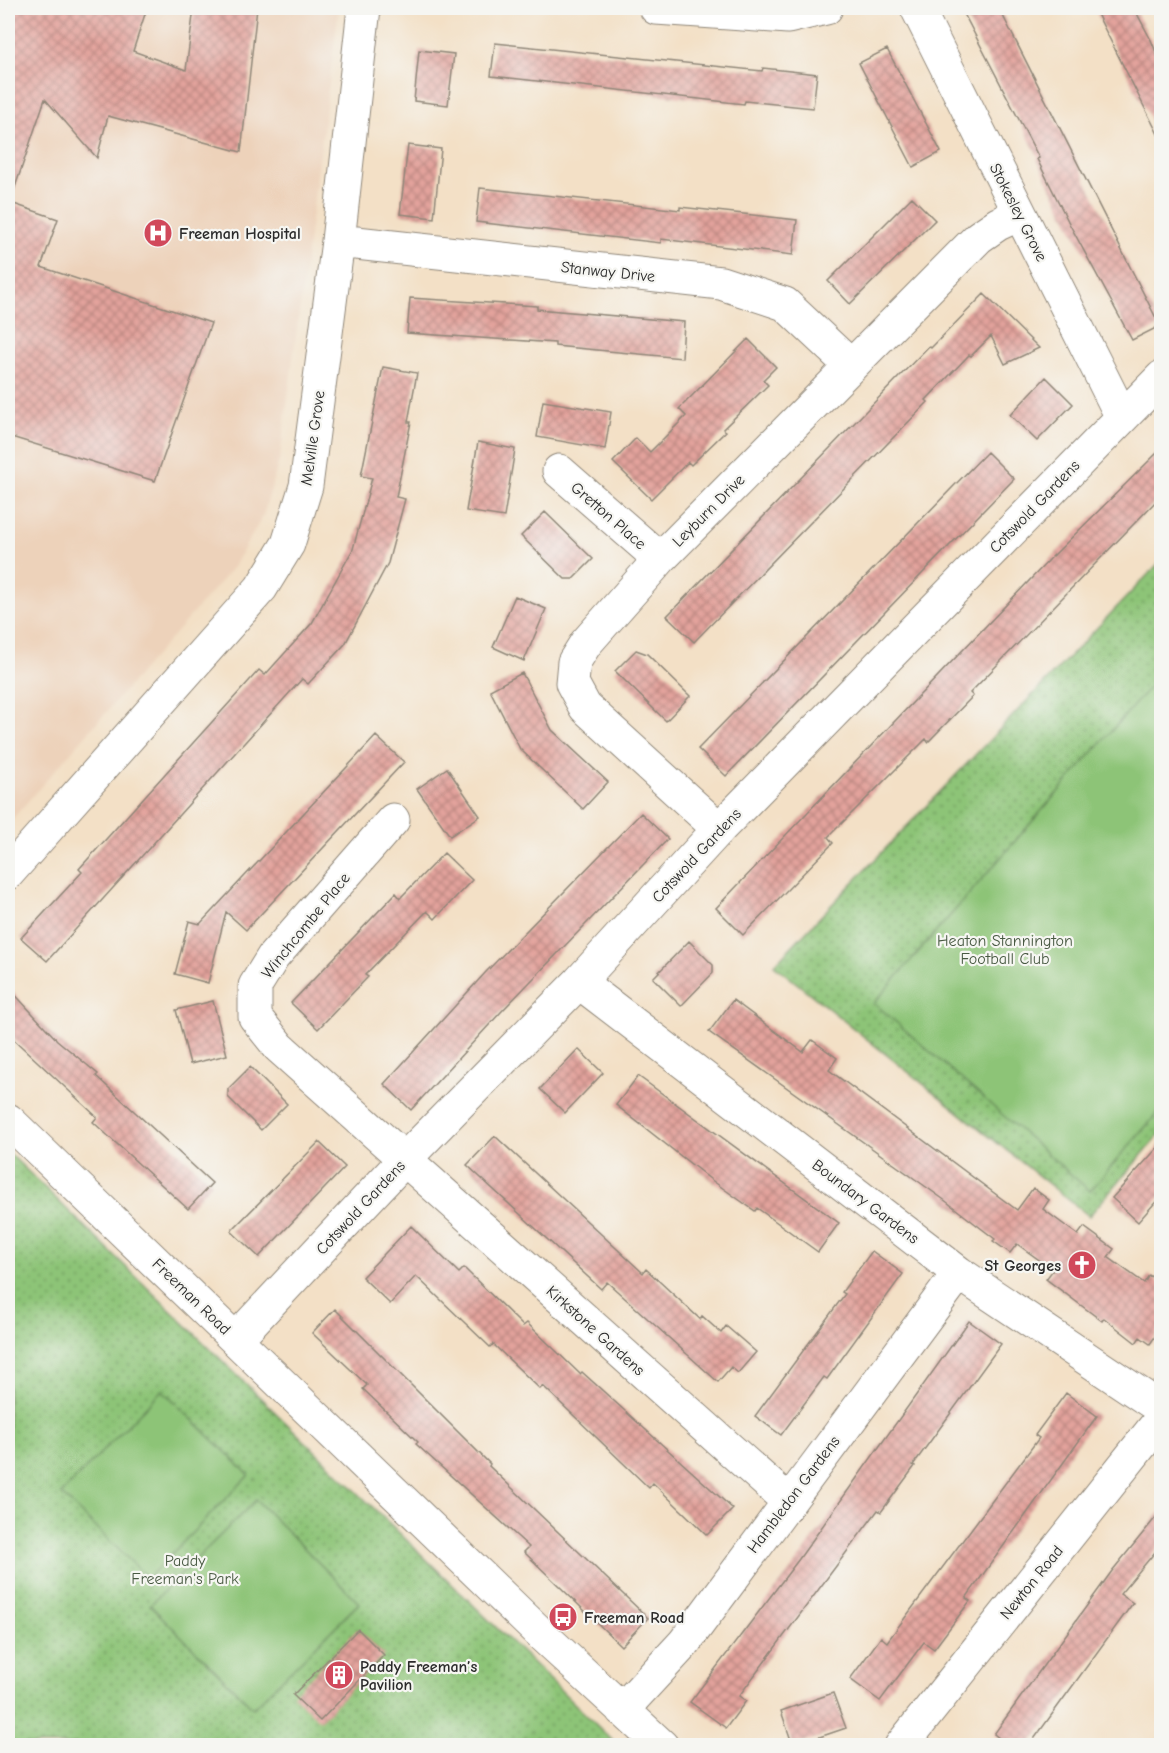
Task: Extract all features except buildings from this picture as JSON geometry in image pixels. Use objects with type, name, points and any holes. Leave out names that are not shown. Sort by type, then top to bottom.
[{"type":"street","name":"Melville Grove","points":[[8,873],[261,588],[288,544],[306,486],[338,241],[363,8]]},
{"type":"street","points":[[656,8],[788,17],[826,8]]},
{"type":"street","name":"Stokesley Grove","points":[[917,8],[1122,417]]},
{"type":"street","name":"Leyburn Drive","points":[[719,829],[585,707],[572,683],[574,662],[586,644],[660,559],[979,237],[1020,213]]},
{"type":"street","name":"Stanway Drive","points":[[338,241],[721,283],[785,304],[851,366]]},
{"type":"street","name":"Cotswold Gardens","points":[[236,1339],[404,1160],[579,982],[719,829],[1161,377]]},
{"type":"street","name":"Gretton Place","points":[[559,471],[660,559]]},
{"type":"street","name":"Winchcombe Place","points":[[393,820],[273,957],[255,986],[255,1017],[279,1047],[404,1160]]},
{"type":"street","name":"Boundary Gardens","points":[[579,982],[959,1273],[1161,1409]]},
{"type":"street","name":"Freeman Road","points":[[8,1120],[662,1746]]},
{"type":"street","name":"Kirkstone Gardens","points":[[404,1160],[788,1501]]},
{"type":"street","name":"Hambledon Gardens","points":[[622,1710],[684,1643],[959,1273]]},
{"type":"street","name":"Newton Road","points":[[900,1746],[1155,1439]]},
{"type":"shaded area","name":"Freeman Hospital","points":[[8,8],[339,8],[280,458],[263,516],[234,566],[8,824]]},
{"type":"green space","name":"Heaton Stannington Football Club","points":[[1161,561],[1161,1133],[1089,1216],[774,965]]},
{"type":"green space","points":[[1161,674],[1161,1109],[1090,1191],[874,1003]]},
{"type":"green space","name":"Paddy Freeman's Park","points":[[8,1152],[617,1745],[8,1745]]},
{"type":"green space","points":[[162,1390],[249,1475],[148,1578],[61,1494]]},
{"type":"green space","points":[[256,1500],[359,1603],[253,1708],[150,1605]]},
{"type":"place","name":"Freeman Hospital","points":[[158,233]]},
{"type":"place","name":"St Georges","points":[[1082,1265]]},
{"type":"place","name":"Freeman Road","points":[[563,1617]]},
{"type":"place","name":"Paddy Freeman’s Pavilion","points":[[339,1675]]}]
